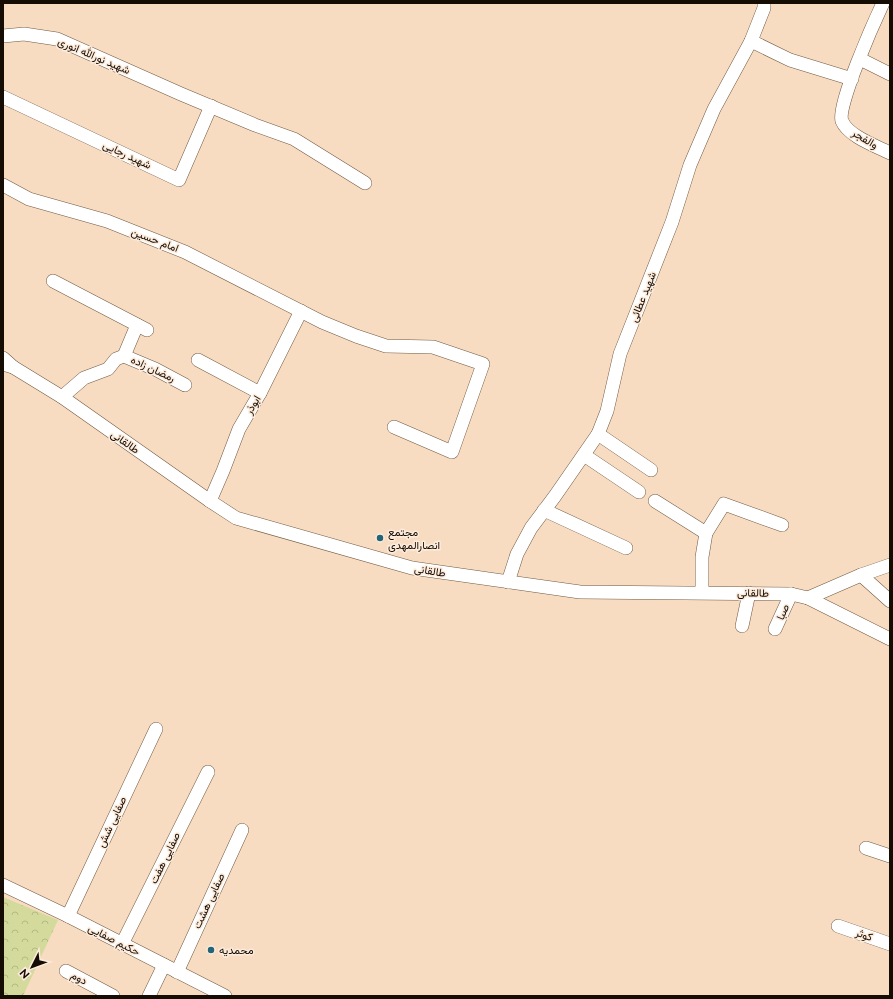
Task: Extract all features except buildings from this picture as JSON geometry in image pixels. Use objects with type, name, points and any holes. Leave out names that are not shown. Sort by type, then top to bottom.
[{"type":"street","name":"شهید عطائی","points":[[508,582],[517,554],[531,528],[598,434],[607,411],[620,354],[672,222],[690,165],[714,109],[751,41],[764,8],[764,3]]},
{"type":"street","points":[[751,41],[790,60],[852,79],[884,10]]},
{"type":"street","name":"شهید نورالله انوری","points":[[3,36],[24,34],[57,39],[181,94],[294,139],[365,184]]},
{"type":"street","points":[[860,59],[890,74]]},
{"type":"street","name":"والفجر","points":[[852,79],[841,111],[842,121],[851,133],[890,154]]},
{"type":"street","name":"شهید رجایی","points":[[3,97],[179,180],[211,106]]},
{"type":"street","name":"امام حسین","points":[[3,185],[29,199],[107,221],[185,252],[322,322],[386,346],[432,347],[483,364],[452,452],[394,427]]},
{"type":"street","points":[[53,281],[142,328],[124,356]]},
{"type":"street","name":"ابوذر","points":[[210,501],[239,429],[260,393],[301,311]]},
{"type":"street","name":"رمضان زاده","points":[[62,397],[84,378],[108,369],[116,359],[124,356],[155,369],[185,385]]},
{"type":"street","points":[[198,360],[260,393]]},
{"type":"street","name":"طالقانی","points":[[6,363],[62,397],[236,518],[412,568],[580,592],[791,594],[808,598],[890,639]]},
{"type":"street","points":[[598,434],[651,470]]},
{"type":"street","points":[[584,455],[639,492]]},
{"type":"street","points":[[655,502],[706,533]]},
{"type":"street","points":[[702,592],[702,557],[706,533],[724,504],[782,525]]},
{"type":"street","points":[[544,510],[626,548]]},
{"type":"street","points":[[808,598],[861,575],[890,565]]},
{"type":"street","points":[[861,575],[890,601]]},
{"type":"street","points":[[742,626],[749,593]]},
{"type":"street","name":"صبا","points":[[775,629],[791,594]]},
{"type":"street","name":"صفایی شش","points":[[68,916],[156,729]]},
{"type":"street","name":"صفایی هفت","points":[[122,944],[208,772]]},
{"type":"street","name":"صفایی هشت","points":[[177,972],[242,830]]},
{"type":"street","points":[[866,848],[890,856]]},
{"type":"street","name":"حکیم صفایی","points":[[3,885],[68,916],[225,996]]},
{"type":"street","name":"کوثر","points":[[838,926],[890,944]]},
{"type":"street","points":[[149,996],[164,965]]},
{"type":"street","name":"دوم","points":[[66,971],[113,996]]},
{"type":"green space","points":[[3,897],[58,920],[23,996],[3,996]]},
{"type":"place","name":"مجتمع انصارالمهدی","points":[[380,538]]},
{"type":"place","name":"محمدیه","points":[[211,950]]}]
